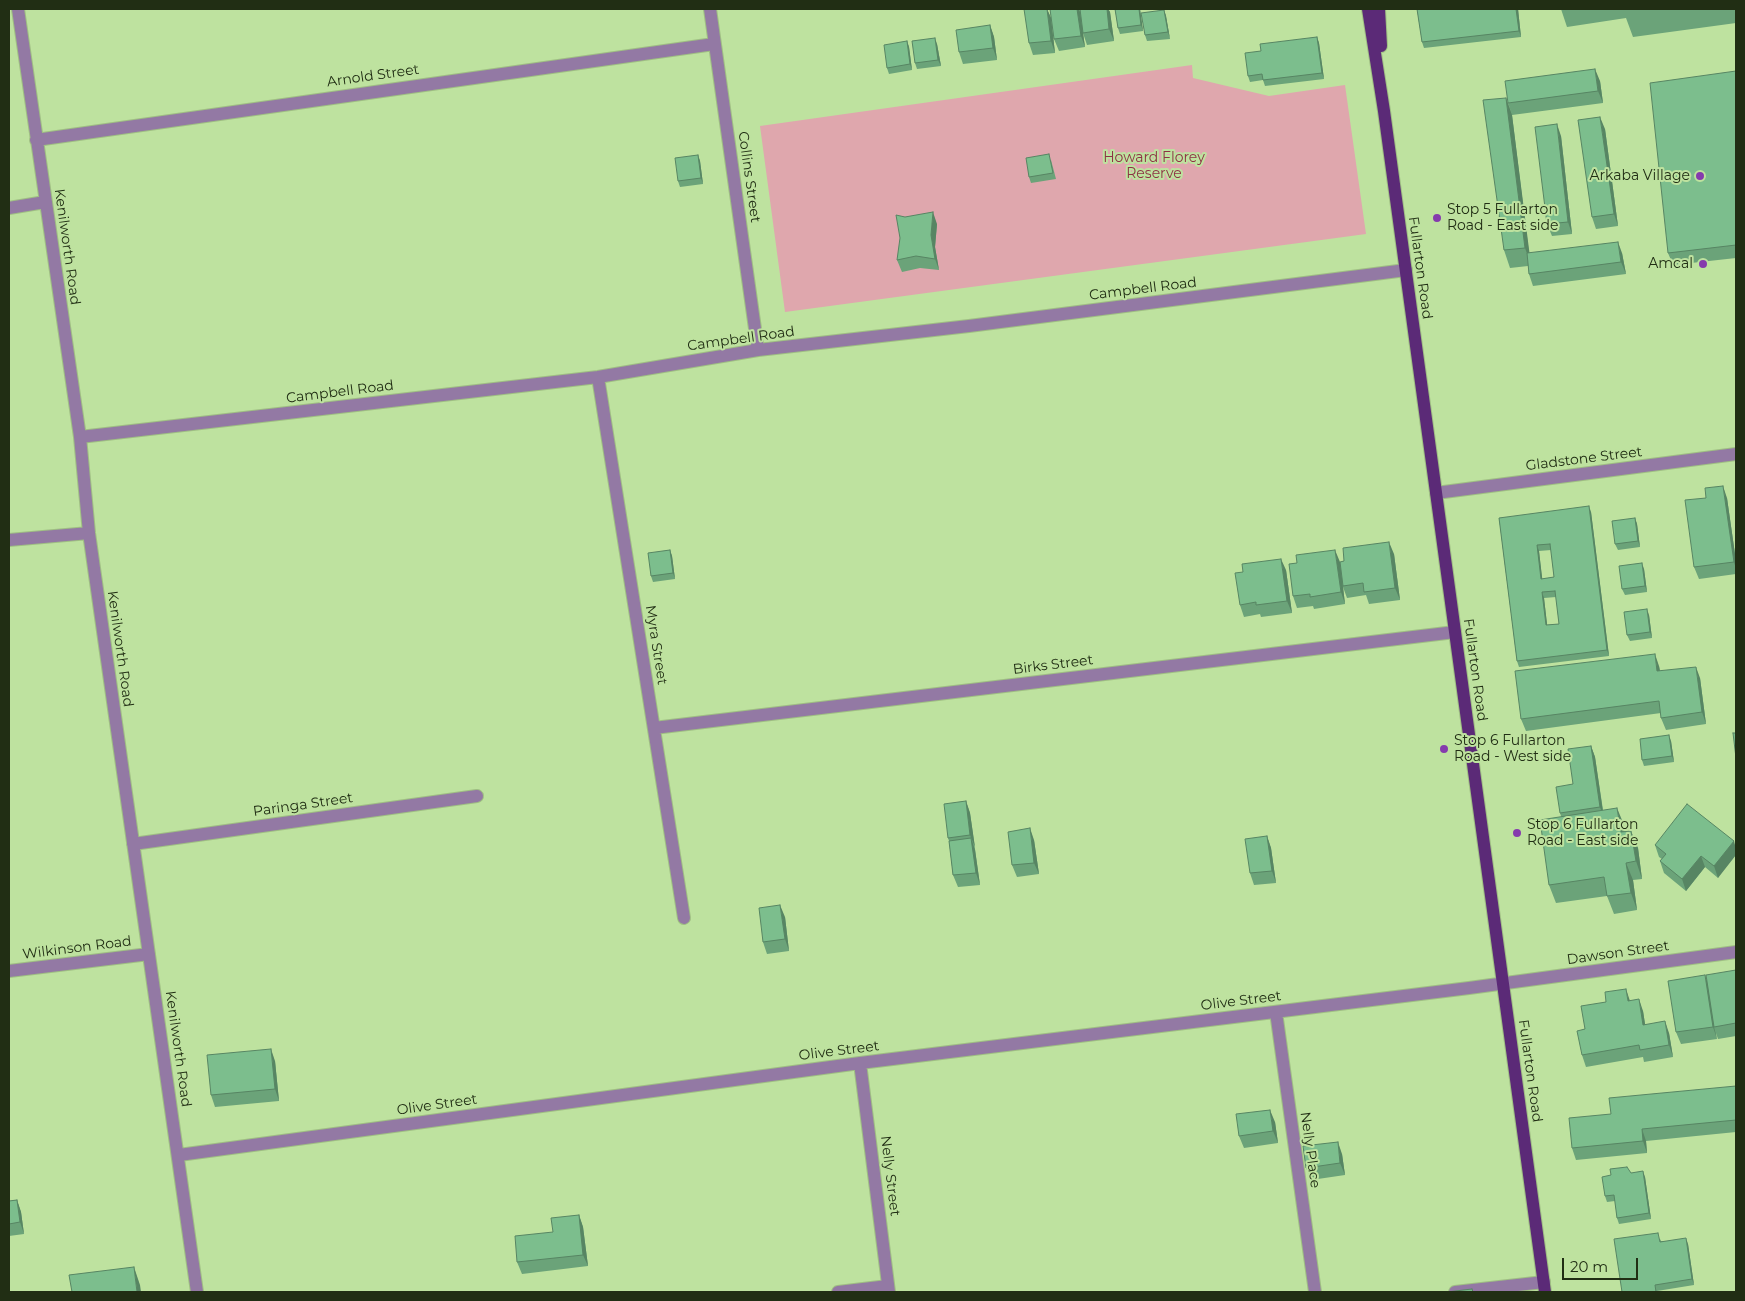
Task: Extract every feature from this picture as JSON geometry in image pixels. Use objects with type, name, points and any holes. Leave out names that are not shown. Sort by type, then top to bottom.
[{"type":"main road","name":"Fullarton Road","points":[[1368,9],[1406,270],[1544,1287]]},
{"type":"main road","name":"Fullarton Road","points":[[1379,9],[1384,111]]},
{"type":"street","name":"Kenilworth Road","points":[[18,9],[80,437],[89,533],[197,1292]]},
{"type":"street","name":"Collins Street","points":[[710,9],[758,350]]},
{"type":"street","name":"Arnold Street","points":[[36,140],[714,44]]},
{"type":"street","points":[[9,208],[45,202]]},
{"type":"street","name":"Campbell Road","points":[[80,437],[598,377],[758,350],[969,326],[1406,270]]},
{"type":"street","name":"Myra Street","points":[[598,377],[684,918]]},
{"type":"street","name":"Gladstone Street","points":[[1436,493],[1736,454]]},
{"type":"street","points":[[9,540],[89,533]]},
{"type":"street","name":"Birks Street","points":[[654,728],[1455,632]]},
{"type":"street","name":"Paringa Street","points":[[133,844],[477,796]]},
{"type":"street","name":"Dawson Street","points":[[1503,984],[1736,952]]},
{"type":"street","name":"Wilkinson Road","points":[[9,971],[149,954]]},
{"type":"street","name":"Olive Street","points":[[179,1155],[860,1063],[1503,984]]},
{"type":"street","name":"Nelly Place","points":[[1276,1012],[1315,1292]]},
{"type":"street","name":"Nelly Street","points":[[860,1063],[889,1289]]},
{"type":"street","points":[[1455,1292],[1544,1287]]},
{"type":"street","points":[[838,1292],[889,1289]]},
{"type":"green space","name":"Howard Florey Reserve","points":[[1192,65],[1193,78],[1269,96],[1345,85],[1366,234],[785,312],[760,126]]},
{"type":"building","points":[[1024,9],[1047,9],[1051,41],[1029,43]]},
{"type":"building","points":[[1050,9],[1077,9],[1081,36],[1054,39]]},
{"type":"building","points":[[1080,9],[1107,9],[1109,29],[1083,33]]},
{"type":"building","points":[[1115,9],[1139,9],[1141,25],[1118,28]]},
{"type":"building","points":[[1417,9],[1516,9],[1519,31],[1422,42]]},
{"type":"building","points":[[1164,10],[1168,32],[1145,35],[1141,13]]},
{"type":"building","points":[[990,25],[993,48],[959,52],[956,30]]},
{"type":"building","points":[[1317,37],[1322,73],[1263,80],[1262,74],[1248,76],[1245,53],[1261,51],[1260,44]]},
{"type":"building","points":[[935,38],[938,60],[915,63],[912,41]]},
{"type":"building","points":[[907,41],[910,64],[887,68],[884,45]]},
{"type":"building","points":[[1595,69],[1598,91],[1508,103],[1505,81]]},
{"type":"building","name":"Arkaba Village","points":[[1736,71],[1736,245],[1668,253],[1650,83]]},
{"type":"building","points":[[1506,98],[1525,248],[1504,250],[1483,100]]},
{"type":"building","points":[[1600,117],[1614,214],[1592,217],[1578,120]]},
{"type":"building","points":[[1557,124],[1568,222],[1547,224],[1535,127]]},
{"type":"building","points":[[1049,154],[1053,173],[1029,177],[1026,158]]},
{"type":"building","points":[[698,155],[701,178],[678,181],[675,158]]},
{"type":"building","points":[[933,212],[931,235],[935,259],[916,256],[897,260],[900,238],[896,215],[905,217]]},
{"type":"building","points":[[1618,242],[1621,262],[1529,274],[1527,253]]},
{"type":"building","points":[[1723,486],[1734,562],[1694,567],[1685,500],[1706,498],[1705,488]]},
{"type":"building","points":[[1589,506],[1607,650],[1517,661],[1499,518]],"holes":[[[1550,544],[1554,577],[1541,579],[1537,545]],[[1555,591],[1559,624],[1546,625],[1542,592]]]},
{"type":"building","points":[[1635,518],[1638,541],[1615,544],[1612,521]]},
{"type":"building","points":[[1389,542],[1395,588],[1364,592],[1363,583],[1343,586],[1340,562],[1344,561],[1343,548]]},
{"type":"building","points":[[670,550],[673,573],[651,576],[648,553]]},
{"type":"building","points":[[1335,550],[1341,592],[1310,597],[1310,594],[1293,596],[1289,564],[1297,563],[1296,555]]},
{"type":"building","points":[[1281,559],[1287,601],[1256,605],[1256,602],[1240,605],[1235,573],[1243,572],[1242,564]]},
{"type":"building","points":[[1642,563],[1645,586],[1622,589],[1619,566]]},
{"type":"building","points":[[1647,609],[1650,632],[1627,635],[1624,612]]},
{"type":"building","points":[[1655,654],[1657,671],[1696,667],[1702,712],[1661,718],[1659,701],[1521,719],[1515,671]]},
{"type":"building","points":[[1733,733],[1736,733],[1736,758]]},
{"type":"building","points":[[1669,735],[1672,756],[1642,760],[1640,739]]},
{"type":"building","points":[[1591,746],[1600,807],[1560,813],[1556,787],[1573,784],[1568,749]]},
{"type":"building","points":[[966,801],[970,835],[948,838],[944,804]]},
{"type":"building","points":[[1687,804],[1734,841],[1714,866],[1701,856],[1682,879],[1660,861],[1666,854],[1655,845]]},
{"type":"building","points":[[1617,808],[1621,832],[1631,831],[1636,861],[1626,863],[1631,893],[1607,896],[1604,877],[1549,885],[1540,820]]},
{"type":"building","points":[[1030,828],[1034,863],[1012,865],[1008,832]]},
{"type":"building","points":[[1267,836],[1272,871],[1250,873],[1245,839]]},
{"type":"building","points":[[971,838],[976,873],[953,875],[949,841]]},
{"type":"building","points":[[780,905],[785,939],[763,942],[759,908]]},
{"type":"building","points":[[1736,970],[1736,1023],[1714,1027],[1706,975]]},
{"type":"building","points":[[1705,975],[1713,1027],[1676,1032],[1668,981]]},
{"type":"building","points":[[1626,989],[1628,1001],[1639,999],[1643,1025],[1665,1021],[1669,1045],[1640,1050],[1639,1045],[1582,1055],[1577,1031],[1585,1029],[1581,1006],[1606,1002],[1605,992]]},
{"type":"building","points":[[271,1049],[275,1089],[211,1095],[207,1055]]},
{"type":"building","points":[[1736,1086],[1736,1120],[1642,1129],[1643,1141],[1572,1148],[1569,1118],[1611,1114],[1609,1098]]},
{"type":"building","points":[[1270,1110],[1273,1131],[1239,1136],[1236,1114]]},
{"type":"building","points":[[1338,1142],[1340,1163],[1306,1168],[1303,1146]]},
{"type":"building","points":[[1627,1167],[1631,1173],[1643,1171],[1649,1213],[1617,1218],[1614,1195],[1605,1196],[1602,1177],[1611,1175],[1610,1169]]},
{"type":"building","points":[[17,1200],[20,1222],[9,1224],[9,1201]]},
{"type":"building","points":[[579,1215],[583,1255],[517,1262],[515,1236],[553,1232],[551,1218]]},
{"type":"building","points":[[1658,1233],[1660,1242],[1686,1238],[1692,1279],[1655,1285],[1656,1292],[1622,1292],[1614,1239]]},
{"type":"building","points":[[134,1267],[137,1292],[72,1292],[69,1275]]},
{"type":"building","points":[[1472,1289],[1473,1292],[1447,1292]]},
{"type":"place","name":"Arkaba Village","points":[[1700,176]]},
{"type":"place","name":"Stop 5 Fullarton Road - East side","points":[[1437,218]]},
{"type":"place","name":"Amcal","points":[[1703,264]]},
{"type":"place","name":"Stop 6 Fullarton Road - West side","points":[[1444,749]]},
{"type":"place","name":"Stop 6 Fullarton Road - East side","points":[[1517,833]]}]
